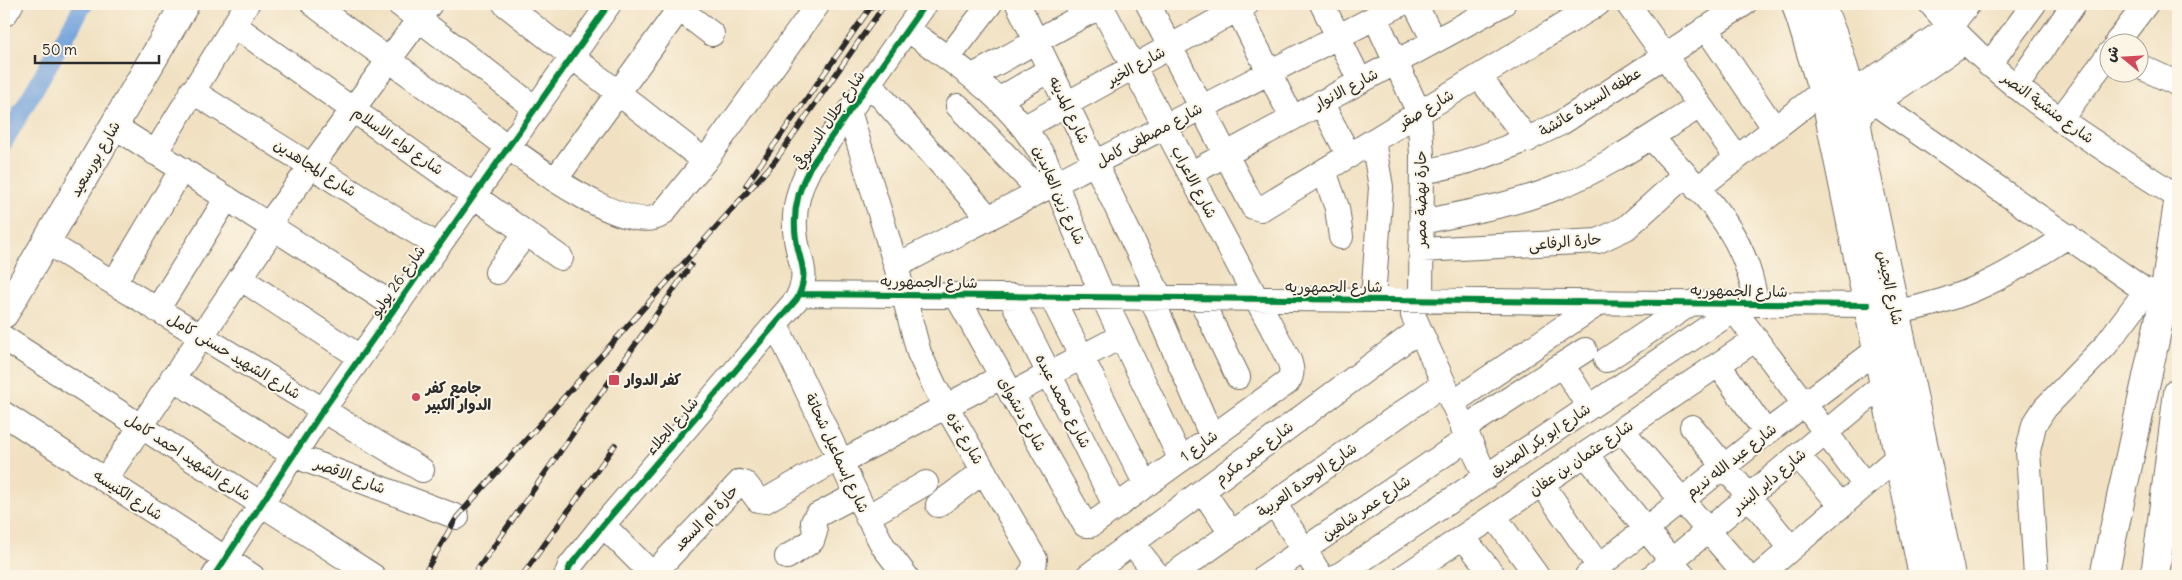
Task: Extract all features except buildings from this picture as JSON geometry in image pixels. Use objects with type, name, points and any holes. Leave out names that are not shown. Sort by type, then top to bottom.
[{"type":"main road","points":[[4,12],[9,4]]},
{"type":"main road","name":"شارع بورسعيد","points":[[4,314],[185,4]]},
{"type":"main road","name":"شارع الجيش","points":[[1796,4],[1824,91],[1923,576]]},
{"type":"main road","name":"شارع الجيش","points":[[1820,4],[1861,104],[1895,312],[1951,576]]},
{"type":"main road","points":[[2104,576],[2155,296],[2178,203]]},
{"type":"main road","points":[[2155,576],[2178,392]]},
{"type":"street","points":[[155,152],[247,4]]},
{"type":"street","points":[[312,4],[388,61],[555,180],[588,200],[621,214],[647,220],[657,218],[662,214],[705,160],[818,4]]},
{"type":"street","points":[[399,4],[425,11],[535,108]]},
{"type":"street","name":"شارع 26 يوليو","points":[[220,568],[323,410],[609,4]]},
{"type":"street","name":"شارع جلال الدسوقي","points":[[799,294],[805,278],[794,224],[798,194],[810,167],[925,4]]},
{"type":"street","points":[[948,58],[990,4]]},
{"type":"street","name":"شارع المدينه","points":[[1018,4],[1095,163],[1156,297],[1212,437]]},
{"type":"street","points":[[973,76],[1101,4]]},
{"type":"street","name":"شارع الاعراب","points":[[1101,4],[1289,360]]},
{"type":"street","points":[[1148,4],[1226,154]]},
{"type":"street","points":[[1322,4],[1360,81]]},
{"type":"street","name":"شارع مصطفى كامل","points":[[896,266],[1401,4]]},
{"type":"street","points":[[1415,4],[1434,41]]},
{"type":"street","name":"شارع الانوار","points":[[1190,174],[1503,4]]},
{"type":"street","name":"شارع صقر","points":[[1226,154],[1253,207],[1261,209],[1598,4]]},
{"type":"street","points":[[1628,4],[1737,158]]},
{"type":"street","name":"عطفه السيدة عائشة","points":[[1422,172],[1479,159],[1528,140],[1561,123],[1744,4]]},
{"type":"street","name":"شارع منشية النصر","points":[[1931,4],[1957,34],[1989,65],[2016,87],[2060,120],[2178,197]]},
{"type":"street","points":[[1968,4],[1957,34],[1861,104],[2068,236],[2155,296],[2045,408],[2034,425],[2028,451],[2036,576]]},
{"type":"street","points":[[1989,65],[2034,4]]},
{"type":"street","points":[[2016,87],[2074,4]]},
{"type":"street","points":[[2125,32],[2146,4]]},
{"type":"street","points":[[1240,5],[1269,72],[1292,118]]},
{"type":"street","name":"شارع الخير","points":[[1025,127],[1240,5]]},
{"type":"street","points":[[513,6],[571,56],[705,160]]},
{"type":"street","points":[[555,180],[618,93],[676,6],[712,34]]},
{"type":"street","points":[[105,480],[240,278],[311,165],[425,11]]},
{"type":"street","name":"حارة نهضة مصر","points":[[1375,17],[1419,113],[1422,222],[1421,250],[1413,300]]},
{"type":"street","name":"شارع لواء الاسلام","points":[[234,25],[562,258]]},
{"type":"street","points":[[1706,28],[1775,129]]},
{"type":"street","name":"شارع زين العابدين","points":[[907,29],[973,76],[1000,98],[1025,127],[1045,159],[1048,188],[1104,297],[1181,460]]},
{"type":"street","points":[[2060,120],[2100,66]]},
{"type":"street","points":[[1000,98],[1049,70]]},
{"type":"street","points":[[2150,71],[2178,84]]},
{"type":"street","points":[[1479,77],[1528,140]]},
{"type":"street","points":[[869,82],[989,218]]},
{"type":"street","name":"شارع المجاهدين","points":[[192,91],[438,246]]},
{"type":"street","name":"حارة الرفاعى","points":[[1421,250],[1589,242],[1607,238],[1626,228],[1691,182],[1737,158],[1824,91]]},
{"type":"street","points":[[1321,102],[1349,156]]},
{"type":"street","points":[[958,106],[1048,188]]},
{"type":"street","points":[[1422,222],[1503,204],[1558,188],[1601,167],[1700,106]]},
{"type":"street","name":"شارع غزه","points":[[849,111],[896,266],[918,353],[946,406],[1035,559],[1034,569],[1029,576]]},
{"type":"street","points":[[114,126],[395,306]]},
{"type":"street","points":[[1651,137],[1729,225],[1738,241],[1751,276],[1744,306],[1756,339],[1865,485]]},
{"type":"street","points":[[1372,299],[1381,187],[1373,141]]},
{"type":"street","points":[[114,284],[182,169]]},
{"type":"street","points":[[1324,171],[1337,208],[1341,237]]},
{"type":"street","points":[[157,310],[227,198]]},
{"type":"street","points":[[497,272],[526,233]]},
{"type":"street","points":[[1895,312],[1920,308],[1969,294],[2012,272],[2068,236]]},
{"type":"street","name":"شارع الشهيد حسنى كامل","points":[[46,242],[422,470]]},
{"type":"street","points":[[240,278],[360,357]]},
{"type":"street","name":"شارع الجمهوريه","points":[[799,294],[1599,303],[1693,302],[1744,306],[1868,305]]},
{"type":"street","name":"شارع الجلاء","points":[[566,576],[570,566],[603,525],[776,325],[799,294]]},
{"type":"street","name":"شارع دنشواى","points":[[956,295],[1082,524],[1091,525]]},
{"type":"street","name":"شارع محمد عبده","points":[[1010,296],[1116,507]]},
{"type":"street","points":[[1051,296],[1146,485]]},
{"type":"street","points":[[1200,298],[1238,377]]},
{"type":"street","points":[[1413,300],[1419,330],[1486,477]]},
{"type":"street","name":"شارع عمر شاهين","points":[[1264,576],[1304,550],[1465,434],[1595,355],[1693,302]]},
{"type":"street","name":"شارع الوحدة العربية","points":[[1171,576],[1274,503],[1447,394],[1599,303]]},
{"type":"street","name":"شارع ابو بكر الصديق","points":[[1338,576],[1589,407],[1744,306]]},
{"type":"street","name":"شارع إسماعيل شحاتة","points":[[776,325],[867,517],[883,546],[906,576]]},
{"type":"street","name":"شارع عمر مكرم","points":[[1088,576],[1419,330]]},
{"type":"street","points":[[840,460],[946,406],[1006,385],[1049,374],[1122,336]]},
{"type":"street","name":"شارع الشهيد احمد كامل","points":[[4,338],[373,576]]},
{"type":"street","name":"شارع عثمان بن عفان","points":[[1405,576],[1435,568],[1463,537],[1756,339]]},
{"type":"street","name":"شارع عبد الله نديم","points":[[1593,572],[1766,432],[1877,350]]},
{"type":"street","name":"شارع 1","points":[[1091,525],[1288,382],[1292,369],[1289,360]]},
{"type":"street","points":[[1718,365],[1766,432]]},
{"type":"street","points":[[1570,377],[1589,407]]},
{"type":"street","name":"شارع الاقصر","points":[[172,378],[294,455],[457,517]]},
{"type":"street","name":"شارع داير البندر","points":[[1653,576],[1678,568],[1708,530],[1884,384]]},
{"type":"street","name":"شارع الكنيسه","points":[[4,414],[105,480],[220,568],[252,576]]},
{"type":"street","points":[[1692,427],[1791,548]]},
{"type":"street","points":[[1622,430],[1748,576]]},
{"type":"street","points":[[1586,454],[1678,568]]},
{"type":"street","points":[[1798,456],[1842,506]]},
{"type":"street","points":[[1759,576],[1899,456]]},
{"type":"street","name":"حارة ام السعد","points":[[653,576],[740,482],[746,484],[758,500],[765,501],[840,460]]},
{"type":"street","points":[[938,504],[984,471]]},
{"type":"street","points":[[867,517],[926,483]]},
{"type":"street","points":[[1542,484],[1593,572]]},
{"type":"street","points":[[1203,491],[1232,533]]},
{"type":"street","points":[[787,557],[812,541],[815,532],[813,522],[816,516],[856,495]]},
{"type":"street","points":[[1274,503],[1321,576]]},
{"type":"street","points":[[1494,516],[1537,576]]},
{"type":"street","points":[[603,525],[653,576]]},
{"type":"street","points":[[1463,537],[1494,576]]},
{"type":"street","points":[[1132,543],[1158,576]]},
{"type":"waterway","points":[[4,142],[84,4]]},
{"type":"railway","points":[[746,185],[873,4]]},
{"type":"railway","points":[[423,576],[457,517],[775,161],[885,4]]},
{"type":"railway","points":[[473,576],[691,265]]},
{"type":"railway","points":[[522,576],[615,445]]},
{"type":"cycle path","points":[[214,576],[323,410],[609,4]]},
{"type":"cycle path","points":[[566,576],[570,566],[603,525],[797,299],[803,282],[803,269],[796,239],[795,220],[799,193],[806,175],[925,4]]},
{"type":"cycle path","points":[[799,294],[1868,305]]},
{"type":"place","name":"كفر الدوار","points":[[614,380]]},
{"type":"place","name":"جامع كفر الدوار الكبير","points":[[416,397]]}]
